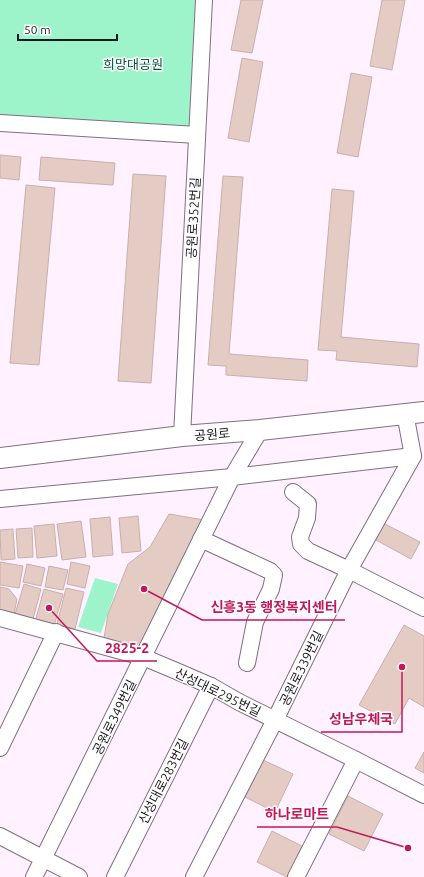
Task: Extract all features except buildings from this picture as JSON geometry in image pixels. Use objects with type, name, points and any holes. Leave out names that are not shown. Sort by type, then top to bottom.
[{"type":"main road","name":"공원로","points":[[0,458],[182,436],[260,430],[414,412]]},
{"type":"street","name":"공원로352번길","points":[[182,436],[204,0]]},
{"type":"street","points":[[0,123],[197,135]]},
{"type":"street","points":[[0,499],[232,477],[413,456],[414,412]]},
{"type":"street","name":"공원로349번길","points":[[34,877],[232,477],[260,430]]},
{"type":"street","name":"공원로339번길","points":[[194,877],[275,720],[349,570],[413,456]]},
{"type":"street","points":[[293,492],[308,504],[307,518],[300,537],[300,544],[308,551],[424,608]]},
{"type":"street","points":[[201,539],[270,571],[274,575],[271,589],[255,622],[247,663]]},
{"type":"street","name":"산성대로295번길","points":[[0,618],[144,657],[210,686],[424,795]]},
{"type":"street","points":[[0,748],[56,632]]},
{"type":"street","name":"산성대로283번길","points":[[115,877],[210,686]]},
{"type":"street","points":[[296,877],[356,760]]},
{"type":"street","points":[[0,836],[79,877]]},
{"type":"green space","name":"희망대공원","points":[[0,0],[200,0],[193,131],[0,121]]},
{"type":"green space","points":[[95,578],[118,584],[101,633],[78,627]]},
{"type":"place","name":"신흥3동 행정복지센터","points":[[144,589]]},
{"type":"place","name":"2825-2","points":[[49,608]]},
{"type":"place","name":"성남우체국","points":[[402,667]]},
{"type":"place","name":"하나로마트","points":[[408,848]]}]
